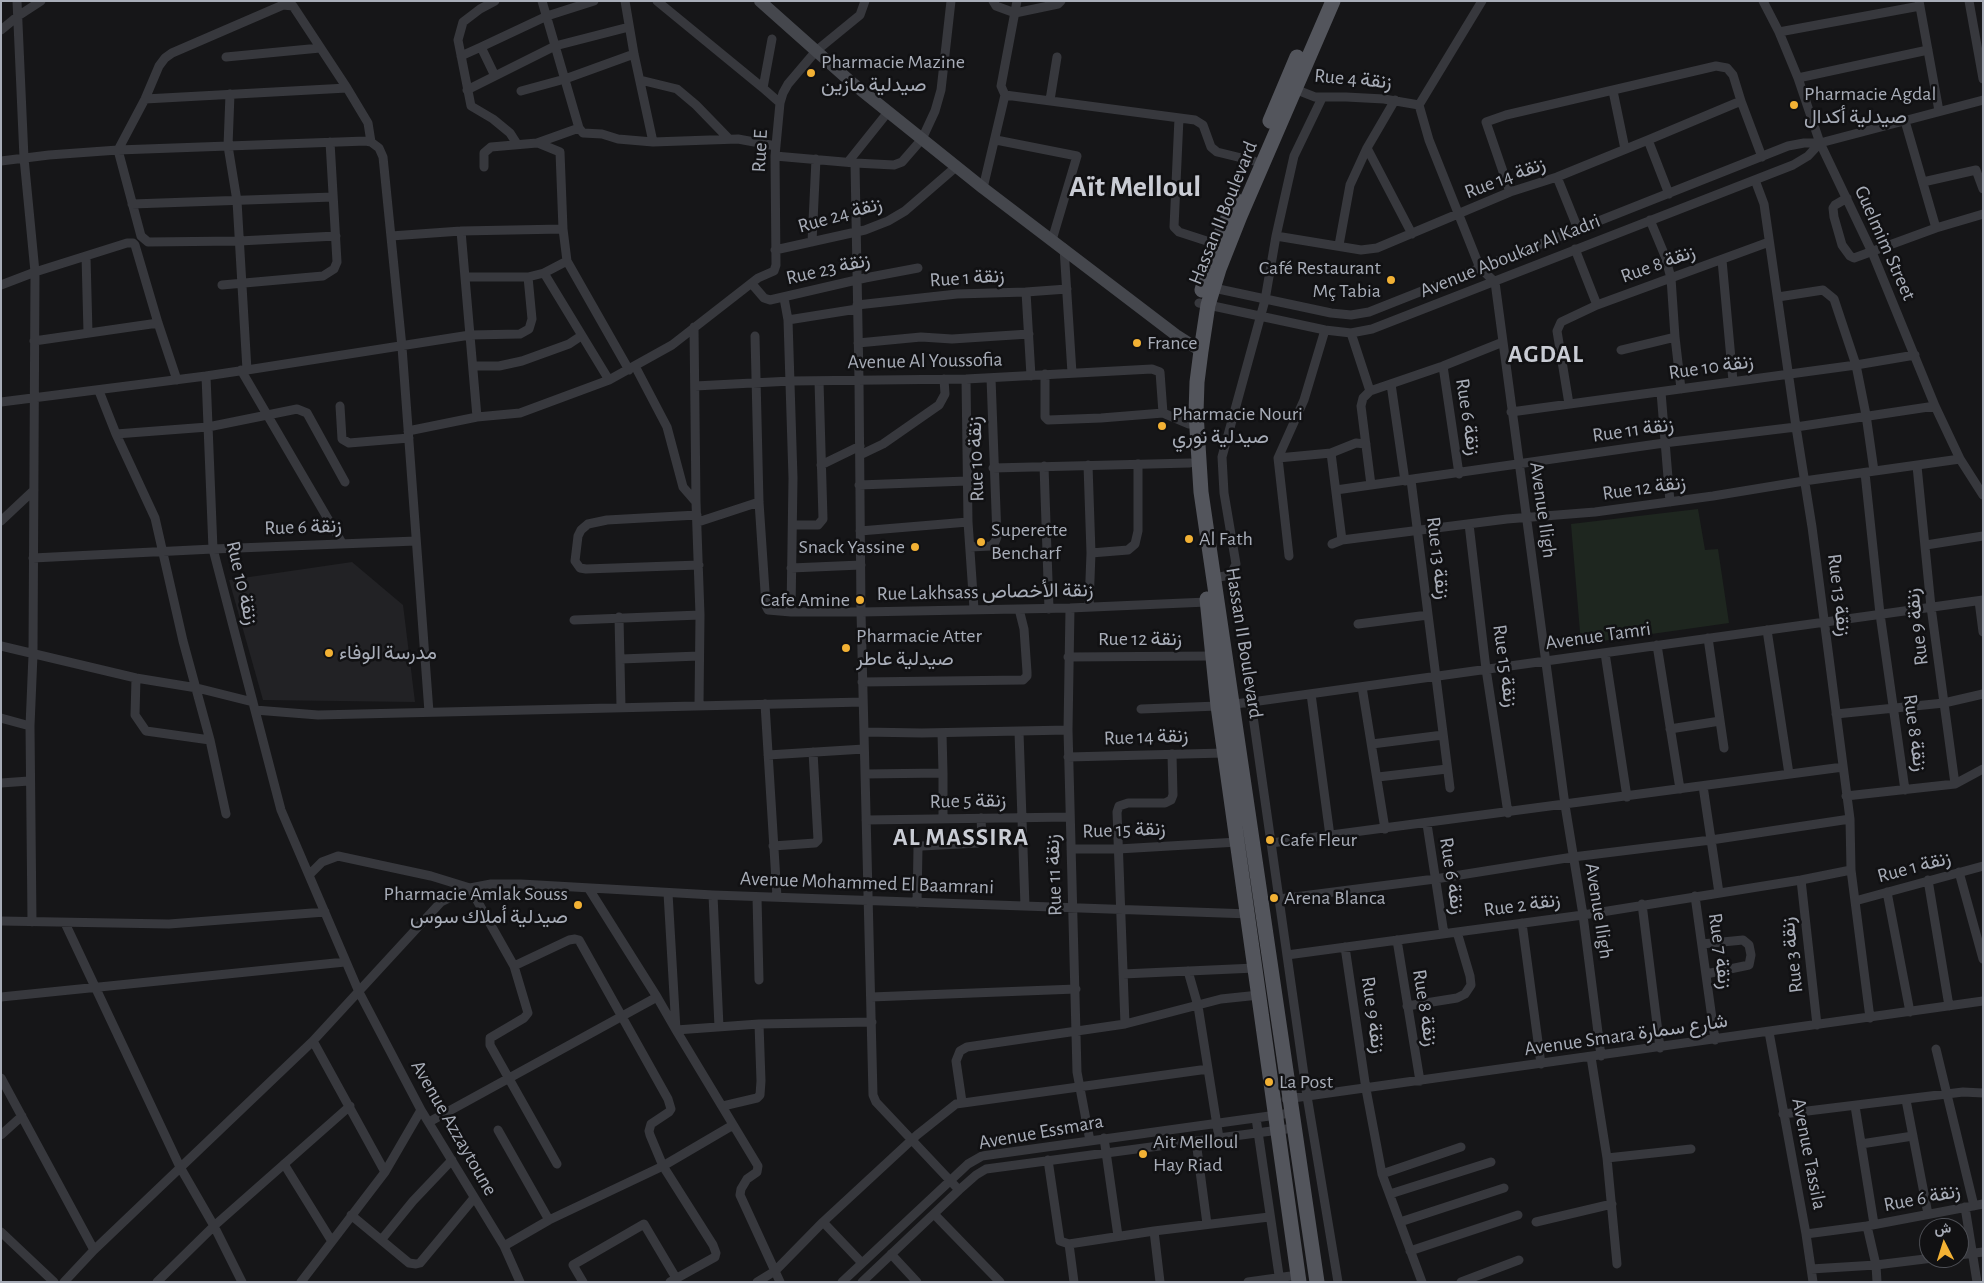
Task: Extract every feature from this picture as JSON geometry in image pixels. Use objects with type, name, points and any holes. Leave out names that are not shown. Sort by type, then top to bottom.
[{"type":"main road","name":"Hassan II Boulevard","points":[[1208,286],[1230,239],[1290,88],[1322,1]]},
{"type":"main road","name":"Hassan II Boulevard","points":[[1253,894],[1238,842],[1224,753],[1225,705],[1213,656],[1207,602],[1206,564],[1190,463],[1189,424],[1197,349],[1216,244],[1254,160],[1334,1]]},
{"type":"main road","name":"Hassan II Boulevard","points":[[1197,349],[1198,463],[1213,578],[1225,705],[1256,914],[1294,1128],[1317,1282]]},
{"type":"main road","name":"Hassan II Boulevard","points":[[1256,914],[1255,968],[1299,1278]]},
{"type":"street","points":[[17,1],[24,158],[35,272],[33,655],[29,781],[32,922]]},
{"type":"street","points":[[1,30],[41,1]]},
{"type":"street","points":[[495,1],[480,9],[463,22],[458,40],[470,106],[493,119],[510,133],[517,144]]},
{"type":"street","points":[[542,1],[579,128],[583,133],[653,142],[729,139],[776,146]]},
{"type":"street","points":[[461,56],[547,16],[594,1]]},
{"type":"street","points":[[625,1],[653,142]]},
{"type":"street","points":[[760,1],[888,112],[983,188],[1197,349]]},
{"type":"street","name":"Rue E","points":[[752,284],[761,276],[772,274],[776,265],[775,156],[780,103],[788,84],[816,51],[860,15],[865,1]]},
{"type":"street","points":[[775,156],[851,163],[894,165],[899,163],[922,139],[935,111],[941,90],[951,1]]},
{"type":"street","points":[[993,1],[996,6],[1015,13],[1058,4],[1061,1]]},
{"type":"street","points":[[983,188],[996,140],[1004,95],[1001,86],[1017,1]]},
{"type":"street","points":[[1482,1],[1419,105],[1430,140],[1480,268],[1494,282]]},
{"type":"street","name":"Guelmim Street","points":[[1763,1],[1798,78],[1820,143],[1872,252],[1935,406],[1960,460],[1983,494]]},
{"type":"street","points":[[1969,1],[1983,79]]},
{"type":"street","points":[[661,2],[780,103]]},
{"type":"street","points":[[1778,32],[1920,4],[1939,111]]},
{"type":"street","points":[[336,236],[239,241],[148,242],[141,236],[118,150],[145,99],[159,66],[172,53],[283,5],[293,6],[347,88],[368,123],[371,142]]},
{"type":"street","points":[[467,90],[556,46],[629,27]]},
{"type":"street","points":[[763,88],[772,39]]},
{"type":"street","points":[[481,47],[496,76]]},
{"type":"street","points":[[226,57],[320,48]]},
{"type":"street","points":[[1798,78],[1928,50]]},
{"type":"street","points":[[521,91],[634,54]]},
{"type":"street","points":[[1050,100],[1057,57]]},
{"type":"street","points":[[1510,192],[1486,122],[1506,115],[1716,66],[1727,68],[1733,75],[1740,101],[1762,157]]},
{"type":"street","points":[[640,80],[677,89],[696,105],[729,139]]},
{"type":"street","points":[[145,99],[347,88]]},
{"type":"street","name":"Rue 4 زنقة","points":[[1290,88],[1322,98],[1346,97],[1394,100],[1419,105]]},
{"type":"street","points":[[1612,91],[1625,149]]},
{"type":"street","points":[[230,94],[228,146],[237,201],[244,370],[268,416],[342,543]]},
{"type":"street","points":[[1004,95],[1200,122],[1212,147],[1217,152],[1254,160]]},
{"type":"street","points":[[1213,578],[1226,576],[1234,569],[1236,564],[1224,493],[1222,458],[1265,300],[1276,236],[1294,156],[1322,98]]},
{"type":"street","points":[[1339,245],[1350,185],[1367,148],[1394,100]]},
{"type":"street","name":"Avenue Aboukar Al Kadri","points":[[1208,286],[1331,313],[1360,314],[1375,310],[1796,144],[1820,143],[1983,100]]},
{"type":"street","name":"Rue 14 زنقة","points":[[1276,236],[1339,245],[1353,249],[1370,250],[1510,192],[1557,177],[1740,101]]},
{"type":"street","points":[[888,112],[851,163],[856,232],[862,682],[873,1095],[876,1102],[959,1190]]},
{"type":"street","points":[[1178,118],[1174,227],[1179,232],[1216,244]]},
{"type":"street","points":[[1905,121],[1936,228]]},
{"type":"street","points":[[484,167],[484,153],[491,147],[537,143],[579,128]]},
{"type":"street","points":[[996,140],[1077,156],[1052,240]]},
{"type":"street","points":[[1648,140],[1670,194]]},
{"type":"street","points":[[1,161],[118,150],[330,142],[371,142],[379,148],[383,157],[402,347],[429,712]]},
{"type":"street","points":[[222,285],[323,276],[331,272],[337,262],[330,142]]},
{"type":"street","points":[[537,143],[560,152],[563,229],[567,261],[667,427],[683,487],[696,502]]},
{"type":"street","name":"Avenue Aboukar Al Kadri","points":[[1204,304],[1325,330],[1351,333],[1372,330],[1801,161],[1820,143]]},
{"type":"street","points":[[1367,148],[1412,234]]},
{"type":"street","points":[[812,242],[816,159]]},
{"type":"street","name":"Rue 24 زنقة","points":[[775,250],[856,232],[896,217],[957,166]]},
{"type":"street","points":[[1923,182],[1976,170],[1983,189]]},
{"type":"street","points":[[1557,177],[1578,229]]},
{"type":"street","name":"Rue 13 زنقة","points":[[1755,180],[1764,204],[1812,527],[1850,819],[1851,870],[1870,1018]]},
{"type":"street","points":[[132,204],[333,197]]},
{"type":"street","points":[[1847,198],[1833,208],[1842,245],[1851,258],[1936,228],[1983,214]]},
{"type":"street","points":[[1650,220],[1665,256],[1671,278],[1675,337],[1682,389]]},
{"type":"street","points":[[391,236],[461,230],[563,229]]},
{"type":"street","points":[[461,230],[477,417]]},
{"type":"street","name":"Rue 8 زنقة","points":[[1569,404],[1557,331],[1561,322],[1597,305],[1769,242]]},
{"type":"street","points":[[1,285],[35,272],[127,243],[135,245],[177,380]]},
{"type":"street","points":[[1064,248],[1072,373]]},
{"type":"street","points":[[1575,249],[1597,305]]},
{"type":"street","points":[[86,256],[88,333]]},
{"type":"street","points":[[1722,260],[1733,381]]},
{"type":"street","points":[[465,277],[528,277],[544,273],[567,261]]},
{"type":"street","name":"Rue 23 زنقة","points":[[752,284],[764,298],[784,298],[857,280],[918,268]]},
{"type":"street","points":[[544,273],[609,380]]},
{"type":"street","points":[[1,402],[206,376],[470,335],[520,334],[526,332],[531,325],[532,319],[528,277]]},
{"type":"street","name":"Avenue Iligh","points":[[1494,282],[1601,1056]]},
{"type":"street","points":[[340,406],[342,439],[349,443],[408,434],[477,417],[520,413],[609,380],[632,368],[672,345],[752,284]]},
{"type":"street","points":[[1026,292],[1067,289]]},
{"type":"street","points":[[1778,297],[1823,290],[1829,293],[1834,298],[1856,365]]},
{"type":"street","name":"Rue 1 زنقة","points":[[788,320],[857,307],[957,294],[1026,292],[1032,376]]},
{"type":"street","points":[[784,298],[788,320],[791,381],[792,612]]},
{"type":"street","points":[[34,341],[158,323]]},
{"type":"street","points":[[694,327],[696,502],[700,615],[699,705]]},
{"type":"street","points":[[1289,556],[1278,458],[1304,400],[1325,330]]},
{"type":"street","points":[[1351,333],[1370,391]]},
{"type":"street","points":[[858,343],[921,337],[952,338],[1029,334]]},
{"type":"street","points":[[473,366],[499,366],[522,361],[570,344],[581,336]]},
{"type":"street","points":[[699,565],[586,569],[577,565],[575,557],[578,536],[581,530],[588,524],[607,520],[698,519],[759,502],[755,336]]},
{"type":"street","points":[[1621,350],[1675,337]]},
{"type":"street","points":[[1371,486],[1361,406],[1363,398],[1370,391],[1443,366],[1503,342]]},
{"type":"street","name":"Rue 10 زنقة","points":[[1511,412],[1856,365],[1915,355]]},
{"type":"street","name":"Rue 8 زنقة","points":[[1856,365],[1866,416],[1880,614],[1905,790]]},
{"type":"street","name":"Rue 6 زنقة","points":[[1443,366],[1459,474]]},
{"type":"street","name":"Avenue Al Youssofia","points":[[695,386],[791,381],[966,379],[1156,370],[1160,372],[1163,412]]},
{"type":"street","points":[[1045,374],[1045,416],[1050,421],[1163,412],[1189,424]]},
{"type":"street","name":"Rue 10 زنقة","points":[[206,376],[214,548],[281,810],[325,912]]},
{"type":"street","name":"Rue 10 زنقة","points":[[970,547],[991,546],[996,540],[991,378]]},
{"type":"street","points":[[821,465],[894,437],[939,405],[945,394],[944,379]]},
{"type":"street","name":"Rue 10 زنقة","points":[[966,379],[968,522],[974,609]]},
{"type":"street","points":[[793,525],[818,525],[823,518],[819,381]]},
{"type":"street","points":[[1391,384],[1408,481]]},
{"type":"street","points":[[99,391],[116,434],[155,518],[183,642],[210,740],[226,814]]},
{"type":"street","points":[[1661,392],[1670,502]]},
{"type":"street","name":"Rue 11 زنقة","points":[[1336,490],[1935,406]]},
{"type":"street","points":[[116,434],[208,427],[298,409],[307,413],[345,482]]},
{"type":"street","points":[[1278,458],[1331,453],[1356,443],[1366,444]]},
{"type":"street","points":[[1331,453],[1342,540]]},
{"type":"street","name":"Rue 12 زنقة","points":[[1332,544],[1342,540],[1507,519],[1595,512],[1670,502],[1804,481],[1960,460]]},
{"type":"street","points":[[993,468],[1190,463]]},
{"type":"street","points":[[1091,553],[1128,550],[1135,544],[1138,531],[1138,464]]},
{"type":"street","points":[[1088,465],[1091,553],[1089,606]]},
{"type":"street","points":[[1044,466],[1049,609]]},
{"type":"street","name":"Rue 9 زنقة","points":[[1917,466],[1931,607],[1954,784]]},
{"type":"street","points":[[859,485],[967,481]]},
{"type":"street","name":"Rue 13 زنقة","points":[[1408,481],[1417,531],[1450,788]]},
{"type":"street","points":[[1,521],[34,490]]},
{"type":"street","name":"Rue Lakhsass زنقة الأخصاص","points":[[759,502],[766,606],[768,610],[861,612],[1049,609],[1207,602]]},
{"type":"street","points":[[860,531],[968,522]]},
{"type":"street","name":"Rue 15 زنقة","points":[[1469,524],[1486,669],[1508,813]]},
{"type":"street","points":[[1926,546],[1983,536]]},
{"type":"street","name":"Rue 6 زنقة","points":[[33,558],[214,548],[416,541]]},
{"type":"street","points":[[791,568],[861,565]]},
{"type":"street","points":[[1981,600],[1983,632]]},
{"type":"street","name":"Avenue Tamri","points":[[1225,705],[1981,600]]},
{"type":"street","name":"Rue 11 زنقة","points":[[1070,608],[1068,757],[1076,1031],[1078,1072],[1090,1140]]},
{"type":"street","points":[[862,682],[1023,680],[1027,676],[1027,672],[1024,629],[1020,609]]},
{"type":"street","points":[[1358,624],[1428,614]]},
{"type":"street","points":[[574,620],[700,615]]},
{"type":"street","points":[[619,617],[621,707]]},
{"type":"street","points":[[1767,630],[1789,774]]},
{"type":"street","points":[[1708,638],[1724,748]]},
{"type":"street","points":[[1657,645],[1680,789]]},
{"type":"street","points":[[1,646],[136,678],[197,688],[254,706],[318,714],[863,702]]},
{"type":"street","points":[[1605,652],[1627,797]]},
{"type":"street","points":[[620,659],[699,656]]},
{"type":"street","name":"Rue 12 زنقة","points":[[1068,657],[1213,656]]},
{"type":"street","points":[[136,678],[135,715],[146,730],[210,740]]},
{"type":"street","points":[[1362,687],[1385,829]]},
{"type":"street","points":[[1311,694],[1330,836]]},
{"type":"street","points":[[1836,714],[1944,703],[1983,694]]},
{"type":"street","points":[[1251,702],[1307,1096],[1338,1282]]},
{"type":"street","points":[[765,704],[776,898]]},
{"type":"street","points":[[1141,709],[1225,705]]},
{"type":"street","points":[[1,718],[30,726]]},
{"type":"street","points":[[1670,729],[1720,721]]},
{"type":"street","points":[[864,732],[942,733],[1068,730]]},
{"type":"street","points":[[1019,732],[1025,906]]},
{"type":"street","points":[[942,733],[943,819]]},
{"type":"street","points":[[1372,744],[1443,735]]},
{"type":"street","points":[[768,755],[864,749]]},
{"type":"street","points":[[774,846],[815,843],[818,840],[813,752]]},
{"type":"street","name":"Rue 14 زنقة","points":[[1068,757],[1224,753]]},
{"type":"street","points":[[1125,1024],[1117,812],[1119,806],[1128,803],[1165,803],[1172,798],[1172,754]]},
{"type":"street","points":[[1271,843],[1427,824],[1843,767]]},
{"type":"street","points":[[1378,777],[1447,769]]},
{"type":"street","points":[[1846,796],[1954,784],[1983,769]]},
{"type":"street","points":[[865,774],[942,773]]},
{"type":"street","points":[[1,783],[29,781]]},
{"type":"street","points":[[1703,786],[1719,893]]},
{"type":"street","name":"Rue 5 زنقة","points":[[866,820],[1070,817]]},
{"type":"street","points":[[917,903],[918,848],[922,846],[978,843],[982,838],[981,818]]},
{"type":"street","points":[[1279,899],[1435,879],[1850,819]]},
{"type":"street","name":"Rue 6 زنقة","points":[[1427,824],[1444,934]]},
{"type":"street","name":"Rue 15 زنقة","points":[[1071,849],[1118,849],[1238,842]]},
{"type":"street","points":[[309,875],[322,862],[338,856],[431,876],[470,888],[514,966],[528,1015],[490,1038],[490,1042],[557,1164]]},
{"type":"street","name":"Rue 1 زنقة","points":[[1856,901],[1983,866]]},
{"type":"street","name":"Rue 2 زنقة","points":[[1287,956],[1583,915],[1642,904],[1801,880],[1851,870]]},
{"type":"street","points":[[1959,872],[1983,959]]},
{"type":"street","name":"Rue 3 زنقة","points":[[1801,880],[1818,1025]]},
{"type":"street","points":[[1928,880],[1949,1006]]},
{"type":"street","name":"Avenue Mohammed El Baamrani","points":[[470,888],[491,884],[776,898],[1256,914]]},
{"type":"street","points":[[64,1282],[94,1250],[313,1041],[442,902],[470,888]]},
{"type":"street","points":[[589,889],[657,996],[758,1166],[757,1172],[748,1180],[740,1195],[780,1282]]},
{"type":"street","points":[[1887,892],[1910,1012]]},
{"type":"street","points":[[668,893],[676,1030]]},
{"type":"street","points":[[713,895],[719,1027]]},
{"type":"street","name":"Rue 7 زنقة","points":[[1695,896],[1714,1040]]},
{"type":"street","points":[[757,897],[759,980]]},
{"type":"street","points":[[1642,904],[1660,1048]]},
{"type":"street","points":[[1,921],[169,924],[325,912]]},
{"type":"street","name":"Avenue Azzaytoune","points":[[325,912],[359,992],[421,1110],[504,1246],[520,1282]]},
{"type":"street","points":[[65,923],[180,1167],[214,1226],[242,1282]]},
{"type":"street","points":[[1522,923],[1541,1064]]},
{"type":"street","points":[[1408,1006],[1457,998],[1465,994],[1471,985],[1457,932]]},
{"type":"street","points":[[514,966],[575,939],[581,943],[670,1104],[669,1112],[650,1124],[650,1135],[664,1166],[713,1245],[716,1253],[715,1258],[673,1280],[644,1224],[573,1265],[582,1282]]},
{"type":"street","name":"Rue 8 زنقة","points":[[1397,940],[1420,1081]]},
{"type":"street","points":[[1702,944],[1743,940],[1749,945],[1751,955],[1749,964],[1706,974]]},
{"type":"street","name":"Rue 9 زنقة","points":[[1345,947],[1366,1088],[1382,1174],[1422,1282]]},
{"type":"street","points":[[1,997],[345,962]]},
{"type":"street","points":[[1123,974],[1255,968]]},
{"type":"street","points":[[1188,970],[1198,1006],[1218,1138]]},
{"type":"street","points":[[871,997],[1076,988]]},
{"type":"street","points":[[962,1102],[956,1061],[960,1051],[967,1047],[1125,1024],[1221,999],[1259,995]]},
{"type":"street","points":[[429,1122],[621,1018],[657,996]]},
{"type":"street","name":"Avenue Smara شارع سمارة","points":[[1276,1115],[1307,1096],[1660,1048],[1983,1001]]},
{"type":"street","points":[[676,1030],[759,1024],[872,1022]]},
{"type":"street","points":[[723,1106],[757,1098],[760,1095],[759,1024]]},
{"type":"street","name":"Avenue Tassila","points":[[1769,1032],[1813,1282]]},
{"type":"street","points":[[313,1041],[386,1172]]},
{"type":"street","points":[[1936,1049],[1974,1206],[1978,1253],[1977,1282]]},
{"type":"street","points":[[1591,1057],[1607,1158],[1617,1264]]},
{"type":"street","points":[[757,1282],[775,1271],[823,1222],[912,1139],[951,1108],[962,1102],[1208,1069]]},
{"type":"street","points":[[1,1078],[94,1250]]},
{"type":"street","points":[[1783,1114],[1963,1092],[1983,1093]]},
{"type":"street","points":[[1906,1100],[1928,1214]]},
{"type":"street","points":[[157,1282],[214,1226],[350,1106]]},
{"type":"street","name":"Avenue Essmara","points":[[862,1282],[959,1190],[986,1169],[1258,1133],[1276,1115],[1290,1106]]},
{"type":"street","points":[[1855,1106],[1877,1282]]},
{"type":"street","points":[[301,1282],[386,1172],[421,1110]]},
{"type":"street","name":"Avenue Essmara","points":[[842,1282],[968,1164],[990,1154],[1276,1115],[1294,1128]]},
{"type":"street","points":[[1,1135],[22,1116]]},
{"type":"street","points":[[1256,1118],[1280,1280]]},
{"type":"street","points":[[504,1246],[549,1220],[664,1166],[734,1125]]},
{"type":"street","points":[[498,1130],[549,1220]]},
{"type":"street","points":[[1861,1144],[1913,1136]]},
{"type":"street","points":[[1104,1138],[1118,1236]]},
{"type":"street","points":[[1196,1141],[1207,1224]]},
{"type":"street","points":[[1382,1174],[1461,1147]]},
{"type":"street","points":[[1607,1158],[1692,1149]]},
{"type":"street","points":[[382,1239],[413,1201],[452,1160]]},
{"type":"street","points":[[1048,1160],[1060,1242],[1068,1244],[1270,1217]]},
{"type":"street","points":[[1390,1194],[1491,1162]]},
{"type":"street","points":[[284,1164],[332,1240]]},
{"type":"street","points":[[1400,1222],[1504,1188]]},
{"type":"street","points":[[351,1215],[409,1263],[420,1263],[474,1198]]},
{"type":"street","points":[[1536,1222],[1612,1204]]},
{"type":"street","name":"Rue 6 زنقة","points":[[1806,1234],[1871,1225],[1974,1206]]},
{"type":"street","points":[[934,1214],[1000,1282]]},
{"type":"street","points":[[1410,1251],[1518,1215]]},
{"type":"street","points":[[823,1222],[862,1263]]},
{"type":"street","points":[[1154,1231],[1160,1282]]},
{"type":"street","points":[[1,1232],[54,1282]]},
{"type":"street","points":[[1068,1244],[1074,1282]]},
{"type":"street","points":[[891,1254],[917,1282]]},
{"type":"street","points":[[1461,1282],[1519,1260]]},
{"type":"street","points":[[1811,1269],[1876,1265],[1919,1260]]},
{"type":"street","points":[[1248,1282],[1299,1278]]},
{"type":"shaded area","points":[[1698,509],[1705,550],[1718,549],[1729,623],[1581,644],[1571,524]]},
{"type":"shaded area","name":"مدرسة الوفاء","points":[[352,562],[403,605],[415,702],[263,700],[229,580]]},
{"type":"place","name":"Pharmacie Mazine صيدلية مازين","points":[[811,73]]},
{"type":"place","name":"Pharmacie Agdal صيدلية أكدال","points":[[1794,105]]},
{"type":"place","name":"Café Restaurant Mç Tabia","points":[[1391,280]]},
{"type":"place","name":"France","points":[[1137,343]]},
{"type":"place","name":"Pharmacie Nouri صيدلية نوري","points":[[1162,426]]},
{"type":"place","name":"Al Fath","points":[[1189,539]]},
{"type":"place","name":"Superette Bencharf","points":[[981,542]]},
{"type":"place","name":"Snack Yassine","points":[[915,547]]},
{"type":"place","name":"Cafe Amine","points":[[860,600]]},
{"type":"place","name":"Pharmacie Atter صيدلية عاطر","points":[[846,648]]},
{"type":"place","name":"مدرسة الوفاء","points":[[329,653]]},
{"type":"place","name":"Cafe Fleur","points":[[1270,840]]},
{"type":"place","name":"Arena Blanca","points":[[1274,898]]},
{"type":"place","name":"Pharmacie Amlak Souss صيدلية أملاك سوس","points":[[578,905]]},
{"type":"place","name":"La Post","points":[[1269,1082]]},
{"type":"place","name":"Ait Melloul Hay Riad","points":[[1143,1154]]},
{"type":"district","name":"Aït Melloul","points":[[1135,187]]},
{"type":"district","name":"AGDAL","points":[[1546,354]]},
{"type":"district","name":"AL MASSIRA","points":[[961,837]]}]
